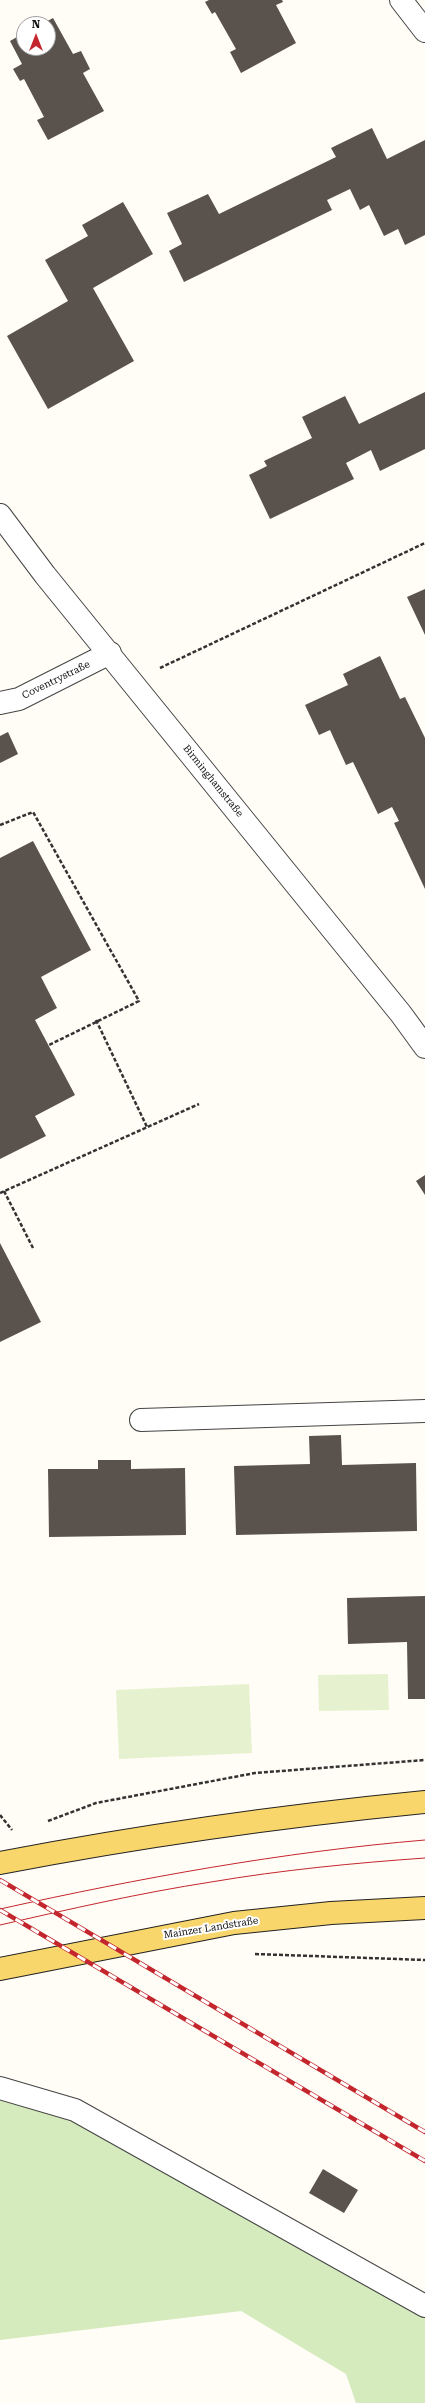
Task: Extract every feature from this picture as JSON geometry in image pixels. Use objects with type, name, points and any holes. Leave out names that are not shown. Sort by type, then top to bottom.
[{"type":"main road","points":[[0,1863],[190,1830],[300,1814],[425,1802]]},
{"type":"main road","name":"Mainzer Landstraße","points":[[0,1969],[234,1923],[332,1913],[425,1908]]},
{"type":"street","points":[[401,0],[425,31]]},
{"type":"street","name":"Birminghamstraße","points":[[0,515],[45,574],[132,682],[423,1039]]},
{"type":"street","name":"Coventrystraße","points":[[0,703],[19,699],[110,653]]},
{"type":"street","points":[[141,1420],[425,1411]]},
{"type":"street","points":[[0,2088],[76,2110],[425,2306]]},
{"type":"path","points":[[132,682],[425,543]]},
{"type":"path","points":[[0,825],[33,812],[139,1001],[96,1020],[49,1045]]},
{"type":"path","points":[[96,1020],[147,1126]]},
{"type":"path","points":[[0,1193],[199,1104]]},
{"type":"path","points":[[4,1191],[33,1248]]},
{"type":"path","points":[[45,1823],[96,1803],[255,1773],[425,1760]]},
{"type":"path","points":[[0,1815],[13,1831]]},
{"type":"green space","points":[[388,1674],[389,1710],[319,1711],[318,1675]]},
{"type":"green space","points":[[249,1684],[252,1753],[119,1759],[116,1690]]},
{"type":"green space","points":[[0,2088],[76,2110],[425,2306],[425,2403],[356,2403],[346,2374],[241,2311],[0,2340]]},
{"type":"building","points":[[209,0],[282,0],[283,2],[276,5],[296,43],[241,73],[230,52],[236,49],[215,12],[212,14],[205,2]]},
{"type":"building","points":[[56,23],[73,54],[81,51],[90,69],[83,73],[104,111],[48,140],[37,120],[44,117],[24,79],[20,81],[13,69],[22,64],[18,56],[56,56]]},
{"type":"building","points":[[16,38],[16,52],[10,41]]},
{"type":"building","points":[[372,128],[387,159],[425,140],[425,235],[405,245],[398,229],[384,236],[369,205],[360,210],[350,189],[327,200],[332,210],[184,282],[169,251],[182,244],[167,213],[208,194],[219,214],[336,157],[331,148]]},
{"type":"building","points":[[123,202],[153,254],[93,288],[134,361],[48,409],[7,336],[68,301],[45,260],[88,236],[82,225]]},
{"type":"building","points":[[425,392],[425,449],[380,471],[371,450],[346,463],[354,479],[270,519],[249,475],[267,466],[264,461],[312,438],[302,417],[345,396],[359,424]]},
{"type":"building","points":[[425,589],[425,635],[407,597]]},
{"type":"building","points":[[380,656],[400,699],[405,697],[425,738],[425,889],[394,823],[399,821],[392,807],[378,814],[353,762],[346,765],[330,730],[319,735],[305,705],[348,685],[343,674]]},
{"type":"building","points":[[8,732],[18,754],[0,763],[0,736]]},
{"type":"building","points":[[33,841],[91,950],[41,977],[57,1008],[35,1020],[75,1095],[35,1116],[46,1136],[0,1159],[0,858]]},
{"type":"building","points":[[425,1175],[425,1195],[416,1181]]},
{"type":"building","points":[[0,1243],[41,1322],[0,1342]]},
{"type":"building","points":[[341,1435],[342,1465],[416,1463],[417,1531],[236,1535],[234,1466],[310,1464],[309,1436]]},
{"type":"building","points":[[98,1460],[131,1460],[131,1469],[185,1468],[186,1535],[49,1537],[48,1469],[98,1469]]},
{"type":"building","points":[[425,1596],[425,1699],[408,1699],[407,1642],[348,1644],[347,1598]]},
{"type":"building","points":[[323,2169],[358,2190],[344,2213],[309,2193]]},
{"type":"tram line","points":[[0,1909],[211,1867],[318,1851],[425,1840]]},
{"type":"tram line","points":[[0,1925],[79,1907],[184,1886],[318,1867],[425,1858]]},
{"type":"railway","points":[[0,1880],[425,2132]]},
{"type":"railway","points":[[0,1910],[425,2161]]}]
